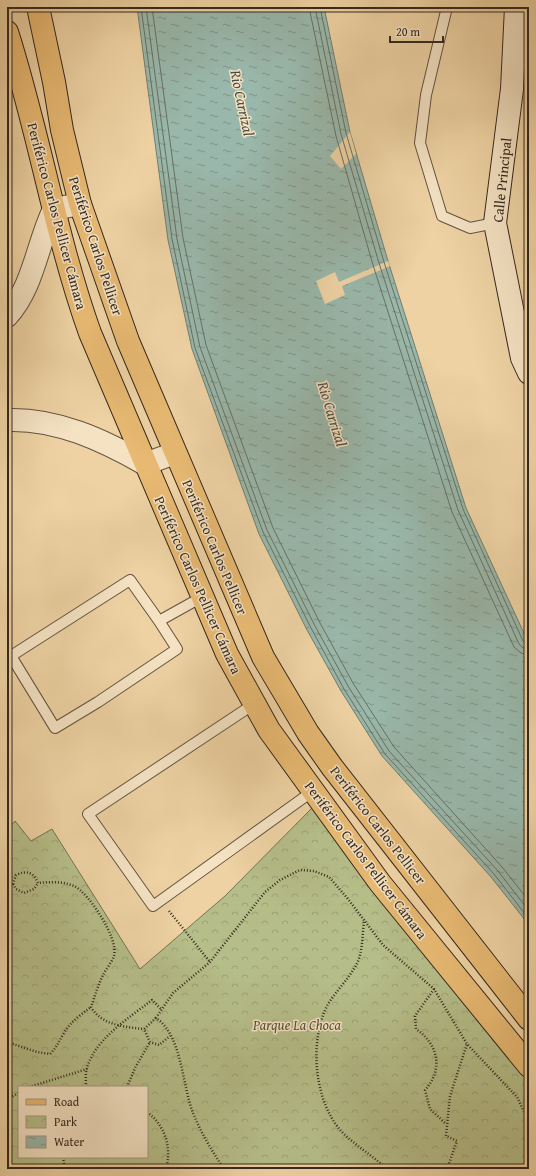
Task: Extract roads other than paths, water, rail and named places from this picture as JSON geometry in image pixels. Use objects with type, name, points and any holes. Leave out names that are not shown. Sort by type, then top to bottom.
[{"type":"main road","name":"Periférico Carlos Pellicer","points":[[38,7],[54,82],[62,130],[80,204],[128,341],[263,657],[292,708],[332,767],[529,1019]]},
{"type":"main road","name":"Calle Principal","points":[[516,7],[512,89],[495,223],[522,358],[529,373]]},
{"type":"main road","name":"Periférico Carlos Pellicer Cámara","points":[[7,32],[19,68],[66,261],[87,326],[227,654],[269,730],[380,883],[529,1066]]},
{"type":"main road","points":[[8,315],[34,269],[45,231],[54,209],[80,204]]},
{"type":"main road","points":[[7,410],[18,420],[48,423],[92,437],[121,450],[145,464],[176,453]]},
{"type":"lane","points":[[447,7],[426,95],[420,143],[442,216],[470,228],[495,223]]},
{"type":"lane","points":[[130,580],[159,621],[177,649],[98,702],[55,728],[11,656],[130,580]]},
{"type":"lane","points":[[159,621],[202,597]]},
{"type":"lane","points":[[254,704],[88,814],[153,906],[313,791]]},
{"type":"water","name":"Rio Carrizal","points":[[137,7],[324,7],[350,132],[388,261],[466,508],[529,644],[529,925],[491,877],[382,756],[341,691],[307,630],[259,534],[192,349],[168,240]]},
{"type":"park label","name":"Parque La Choca","points":[[297,1025]]}]
